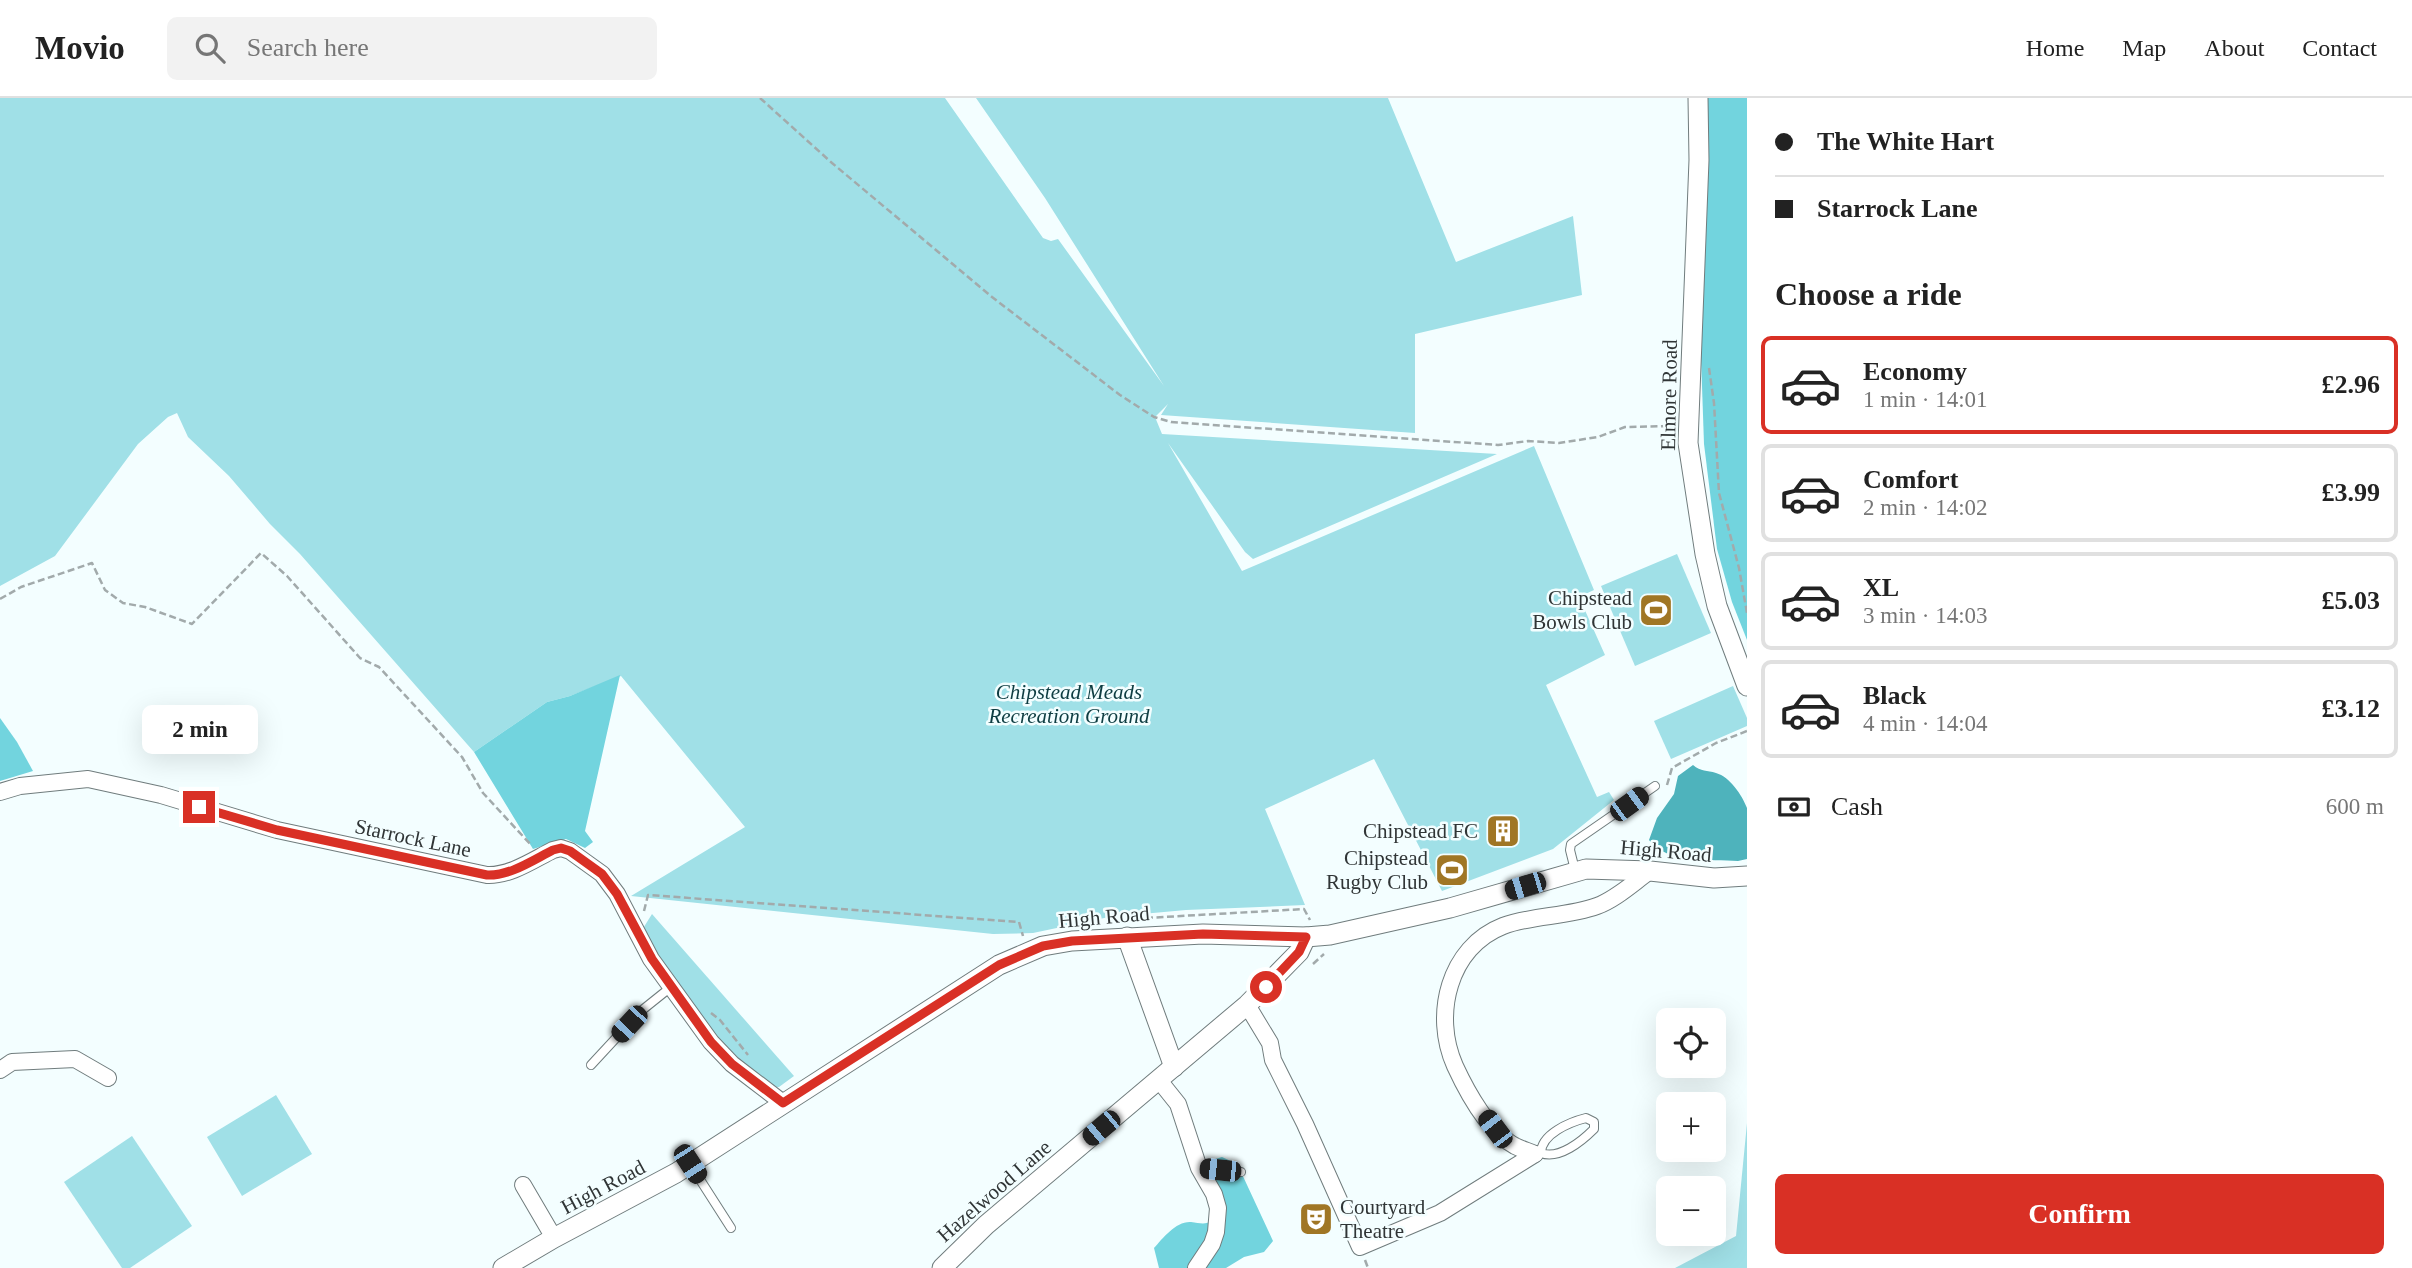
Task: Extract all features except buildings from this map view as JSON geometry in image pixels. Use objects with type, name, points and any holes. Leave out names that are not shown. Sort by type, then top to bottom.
[{"type":"street","name":"Elmore Road","points":[[1698,98],[1699,160],[1688,443],[1705,554],[1717,606],[1747,686]]},
{"type":"street","name":"Starrock Lane","points":[[0,792],[20,786],[88,779],[161,795],[277,830],[487,875],[507,873],[561,848],[570,851],[602,874],[617,894],[652,959],[711,1042],[732,1064],[783,1103]]},
{"type":"street","name":"High Road","points":[[503,1268],[690,1164],[999,965],[1021,954],[1053,944],[1128,937],[1377,925],[1450,908],[1575,870],[1600,868],[1714,878],[1747,876]]},
{"type":"street","points":[[1538,1154],[1513,1145],[1495,1129],[1468,1094],[1452,1059],[1444,1023],[1447,994],[1455,968],[1484,934],[1506,925],[1600,905],[1650,871]]},
{"type":"street","name":"Hazelwood Lane","points":[[942,1268],[986,1225],[1248,1005],[1299,952],[1308,928]]},
{"type":"street","points":[[1128,937],[1174,1067]]},
{"type":"street","points":[[1248,1005],[1270,1043],[1273,1060],[1360,1247],[1440,1213],[1538,1154]]},
{"type":"street","points":[[0,1070],[12,1062],[75,1059],[108,1078]]},
{"type":"street","points":[[1158,1079],[1178,1104],[1199,1168],[1214,1194],[1218,1208],[1213,1244],[1196,1268]]},
{"type":"street","points":[[523,1185],[554,1238]]},
{"type":"lane","points":[[1575,870],[1571,844],[1655,786]]},
{"type":"lane","points":[[591,1065],[641,1011],[671,987]]},
{"type":"lane","points":[[1586,1118],[1594,1122],[1594,1129],[1571,1147],[1548,1156],[1538,1154],[1546,1139],[1576,1120],[1586,1118]]},
{"type":"lane","points":[[690,1164],[731,1228]]},
{"type":"lane","points":[[1199,1168],[1241,1172]]},
{"type":"path","points":[[760,98],[832,163],[973,282],[1154,418],[1171,422],[1498,444],[1528,441],[1559,443],[1598,437],[1625,427],[1689,426]]},
{"type":"path","points":[[1708,362],[1714,403],[1719,493],[1739,568],[1747,613]]},
{"type":"path","points":[[0,599],[21,587],[92,563],[105,590],[122,603],[145,607],[192,624],[261,553],[287,576],[360,658],[379,667],[453,747],[483,793],[541,856]]},
{"type":"path","points":[[1661,793],[1667,786],[1672,768],[1716,743],[1747,731]]},
{"type":"path","points":[[633,925],[642,921],[648,895],[1019,922],[1024,939]]},
{"type":"path","points":[[1142,919],[1304,909],[1308,928]]},
{"type":"path","points":[[710,1012],[720,1020],[755,1064]]},
{"type":"green space","name":"Chipstead Meads Recreation Ground","points":[[0,98],[945,98],[1043,238],[1051,241],[1058,239],[1164,386],[1045,198],[976,98],[1388,98],[1456,262],[1573,216],[1582,295],[1415,334],[1415,433],[1161,415],[1168,404],[1155,417],[1162,434],[1497,454],[1253,559],[1245,552],[1168,443],[1242,571],[1534,446],[1594,590],[1579,597],[1605,655],[1546,685],[1597,797],[1609,792],[1614,800],[1553,849],[1442,891],[1374,759],[1265,809],[1305,905],[1186,910],[1109,917],[1033,933],[993,934],[631,896],[745,827],[621,676],[547,702],[474,752],[300,554],[229,476],[188,437],[177,413],[168,417],[138,444],[55,556],[0,586]]},
{"type":"green space","name":"Chipstead Bowls Club","points":[[1677,554],[1711,633],[1635,666],[1601,586]]},
{"type":"green space","points":[[1733,686],[1747,718],[1747,726],[1671,759],[1654,721]]},
{"type":"green space","points":[[652,914],[794,1076],[779,1087],[771,1088],[735,1062],[654,955],[642,930]]},
{"type":"green space","points":[[276,1095],[312,1154],[242,1196],[207,1137]]},
{"type":"green space","points":[[1747,1123],[1747,1268],[1675,1268],[1717,1246],[1726,1246],[1726,1241],[1736,1236]]},
{"type":"green space","points":[[132,1136],[192,1226],[130,1268],[122,1268],[64,1182]]},
{"type":"shaded area","points":[[1707,98],[1747,98],[1747,640],[1732,602],[1717,549],[1704,444],[1699,299]]},
{"type":"shaded area","points":[[620,675],[585,831],[593,842],[585,848],[566,839],[533,849],[474,752],[547,702],[570,696]]},
{"type":"shaded area","points":[[0,718],[33,771],[0,781]]},
{"type":"shaded area","points":[[1693,765],[1726,778],[1742,798],[1747,808],[1747,859],[1738,861],[1678,857],[1657,848],[1649,840],[1657,818],[1674,794],[1678,776]]},
{"type":"shaded area","points":[[1222,1157],[1235,1163],[1241,1172],[1273,1241],[1264,1252],[1244,1257],[1226,1268],[1159,1268],[1154,1248],[1170,1231],[1185,1222],[1213,1221],[1209,1185],[1215,1173],[1212,1160]]},
{"type":"place","name":"Chipstead Bowls Club","points":[[1656,610]]},
{"type":"place","name":"Chipstead FC","points":[[1503,831]]},
{"type":"place","name":"Chipstead Rugby Club","points":[[1452,870]]},
{"type":"place","name":"Courtyard Theatre","points":[[1316,1219]]},
{"type":"route","points":[[199,807],[277,830],[487,875],[507,873],[553,850],[561,848],[570,851],[602,874],[617,894],[652,959],[711,1042],[732,1064],[783,1103],[999,965],[1043,946],[1072,941],[1203,934],[1306,937],[1299,952],[1266,987]]}]
